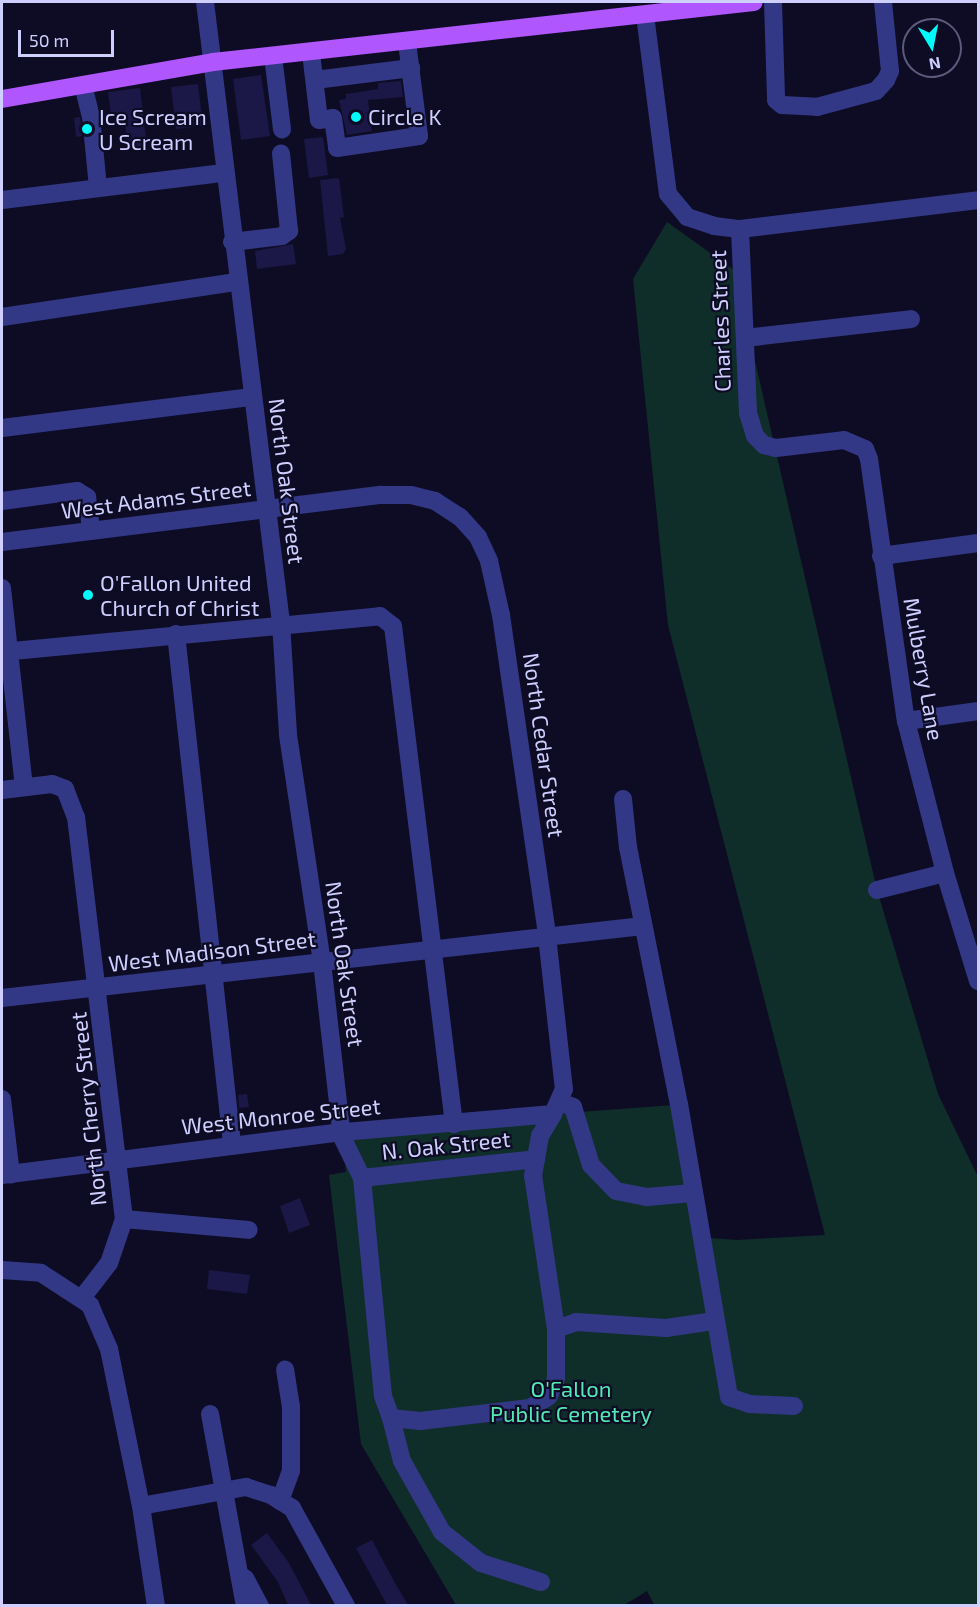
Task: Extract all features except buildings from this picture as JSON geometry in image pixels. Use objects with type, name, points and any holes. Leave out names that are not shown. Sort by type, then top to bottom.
[{"type":"main road","points":[[2,99],[213,62],[365,47],[754,2]]},
{"type":"street","name":"North Oak Street","points":[[205,2],[236,282],[280,623],[288,735],[322,962],[342,1134],[362,1178],[383,1396],[402,1461],[442,1532],[481,1563],[542,1582]]},
{"type":"street","points":[[773,2],[776,100],[782,105],[818,107],[876,91],[886,80],[890,71],[883,2]]},
{"type":"street","name":"Charles Street","points":[[645,15],[668,194],[687,217],[714,226],[740,229],[751,426],[764,445],[776,448]]},
{"type":"street","points":[[312,52],[319,120],[333,118],[337,148],[419,136],[407,42]]},
{"type":"street","points":[[365,47],[367,74]]},
{"type":"street","points":[[273,56],[282,129]]},
{"type":"street","points":[[315,80],[411,68]]},
{"type":"street","points":[[83,85],[91,116],[98,188]]},
{"type":"street","points":[[232,242],[282,236],[289,231],[281,153]]},
{"type":"street","points":[[2,200],[224,172]]},
{"type":"street","points":[[740,229],[978,200]]},
{"type":"street","points":[[2,317],[236,282]]},
{"type":"street","points":[[745,338],[911,319]]},
{"type":"street","points":[[2,428],[252,397]]},
{"type":"street","name":"Mulberry Lane","points":[[776,448],[844,440],[865,449],[906,721],[945,873],[978,981]]},
{"type":"street","points":[[2,501],[77,491],[87,497],[91,531]]},
{"type":"street","name":"North Cedar Street","points":[[353,498],[411,495],[435,501],[460,516],[478,537],[489,561],[501,615],[546,936],[564,1089],[556,1108]]},
{"type":"street","name":"West Adams Street","points":[[2,543],[353,498]]},
{"type":"street","points":[[881,556],[978,543]]},
{"type":"street","points":[[2,588],[5,652],[24,787],[2,790]]},
{"type":"street","points":[[5,652],[280,623],[380,616],[393,626],[454,1124]]},
{"type":"street","points":[[176,634],[232,1144]]},
{"type":"street","points":[[906,721],[978,711]]},
{"type":"street","name":"North Cherry Street","points":[[24,787],[52,784],[65,789],[71,802],[98,988],[119,1157],[124,1219],[110,1263],[82,1298]]},
{"type":"street","points":[[623,799],[628,847],[679,1104],[714,1321],[729,1397],[750,1404],[794,1406]]},
{"type":"street","points":[[877,890],[945,873]]},
{"type":"street","name":"West Madison Street","points":[[2,998],[643,926]]},
{"type":"street","points":[[2,1099],[6,1174]]},
{"type":"street","points":[[391,1418],[420,1420],[530,1408],[549,1396],[556,1379],[556,1329],[533,1176],[540,1137],[556,1108],[573,1107],[591,1165],[616,1191],[647,1197],[693,1193]]},
{"type":"street","name":"West Monroe Street","points":[[6,1174],[119,1157],[232,1144],[454,1124],[556,1108]]},
{"type":"street","name":"N. Oak Street","points":[[362,1178],[536,1159]]},
{"type":"street","points":[[124,1219],[249,1230]]},
{"type":"street","points":[[2,1269],[41,1273],[90,1305],[109,1349],[141,1506],[156,1605]]},
{"type":"street","points":[[556,1329],[576,1322],[666,1328],[691,1327],[714,1321]]},
{"type":"street","points":[[280,1501],[291,1471],[291,1407],[285,1369]]},
{"type":"street","points":[[210,1414],[244,1605]]},
{"type":"street","points":[[141,1506],[246,1487],[280,1501],[292,1508],[306,1529],[346,1605]]},
{"type":"street","points":[[237,1563],[260,1605]]},
{"type":"green space","name":"O'Fallon Public Cemetery","points":[[667,222],[734,270],[877,890],[938,1094],[978,1177],[978,1605],[655,1606],[647,1591],[624,1605],[456,1605],[361,1444],[329,1175],[346,1172],[342,1137],[553,1114],[674,1105],[695,1237],[737,1240],[825,1235],[668,625],[633,279]]},
{"type":"place","name":"Circle K","points":[[356,117]]},
{"type":"place","name":"Ice Scream U Scream","points":[[87,129]]},
{"type":"place","name":"O'Fallon United Church of Christ","points":[[88,595]]}]
